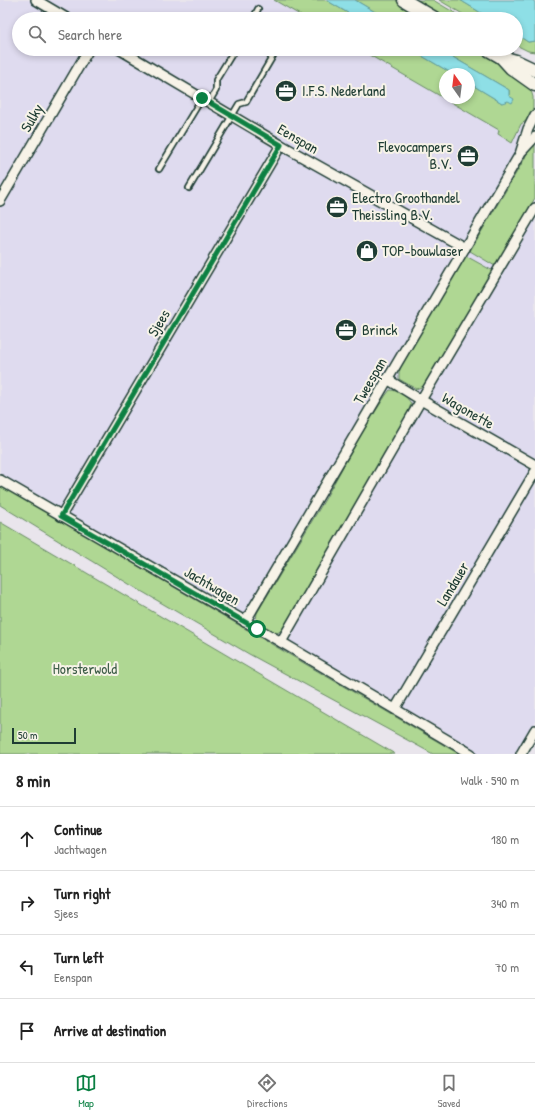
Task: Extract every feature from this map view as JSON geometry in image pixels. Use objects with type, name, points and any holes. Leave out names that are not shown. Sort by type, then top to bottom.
[{"type":"main road","points":[[404,0],[424,12]]},
{"type":"main road","points":[[501,57],[516,61],[535,70]]},
{"type":"main road","points":[[501,57],[510,68],[535,85]]},
{"type":"street","points":[[36,0],[56,12]]},
{"type":"street","name":"Sulky","points":[[0,201],[85,56]]},
{"type":"street","name":"Eenspan","points":[[131,56],[281,145],[465,248]]},
{"type":"street","name":"Tweespan","points":[[520,154],[528,129],[535,115]]},
{"type":"street","name":"Tweespan","points":[[245,622],[520,154],[535,137]]},
{"type":"street","name":"Sjees","points":[[61,516],[281,145]]},
{"type":"street","points":[[281,642],[421,400],[535,208]]},
{"type":"street","name":"Wagonette","points":[[387,379],[535,465]]},
{"type":"street","name":"Landauer","points":[[395,709],[535,472]]},
{"type":"street","name":"Jachtwagen","points":[[0,480],[472,754]]},
{"type":"street","points":[[521,754],[535,730]]},
{"type":"lane","points":[[159,169],[205,100],[216,90],[216,80],[231,56]]},
{"type":"lane","points":[[189,188],[239,104],[246,102],[273,56]]},
{"type":"shaded area","points":[[0,0],[312,0],[332,12],[12,12],[12,56],[401,56],[439,92],[439,104],[475,104],[475,101],[507,116],[498,134],[511,143],[521,124],[535,132],[535,740],[527,754],[459,754],[0,484]]},
{"type":"green space","points":[[274,0],[326,0],[346,12],[295,12]]},
{"type":"green space","points":[[355,0],[396,0],[416,12],[375,12]]},
{"type":"green space","points":[[413,0],[433,0],[453,12],[432,12]]},
{"type":"green space","points":[[439,0],[460,0],[480,12],[459,12]]},
{"type":"green space","points":[[523,39],[528,42],[535,41],[535,52],[523,48]]},
{"type":"green space","points":[[371,56],[422,56],[443,68],[439,68],[439,95]]},
{"type":"green space","points":[[451,56],[485,56],[523,79],[530,87],[533,97],[533,114],[531,118],[521,124],[512,143],[498,134],[499,130],[454,104],[475,104],[475,87],[502,103],[509,96],[509,90],[475,70],[475,68],[471,68]]},
{"type":"green space","points":[[535,133],[535,198],[495,266],[470,251],[525,158]]},
{"type":"green space","points":[[466,256],[493,271],[424,386],[416,389],[399,379],[401,365]]},
{"type":"green space","points":[[390,390],[405,396],[410,401],[411,404],[407,415],[285,626],[279,632],[273,634],[258,624],[256,620],[257,613],[324,501],[364,429]]},
{"type":"green space","points":[[0,485],[459,754],[433,754],[249,654],[129,584],[0,505]]},
{"type":"green space","name":"Horsterwold","points":[[0,522],[395,754],[0,754]]},
{"type":"water","points":[[326,0],[355,0],[375,12],[346,12]]},
{"type":"water","points":[[460,0],[532,0],[535,2],[535,41],[528,42],[523,39],[523,12],[480,12]]},
{"type":"water","points":[[422,56],[451,56],[471,68],[443,68]]},
{"type":"water","points":[[475,70],[509,90],[509,96],[514,99],[512,103],[508,101],[502,103],[475,87]]},
{"type":"place","name":"I.F.S. Nederland","points":[[286,91]]},
{"type":"place","name":"Flevocampers B.V.","points":[[468,156]]},
{"type":"place","name":"Electro Groothandel Theissling B.V.","points":[[337,207]]},
{"type":"place","name":"TOP-bouwlaser","points":[[367,251]]},
{"type":"place","name":"Brinck","points":[[346,330]]},
{"type":"route","points":[[202,98],[281,145],[61,516],[257,629]]}]
